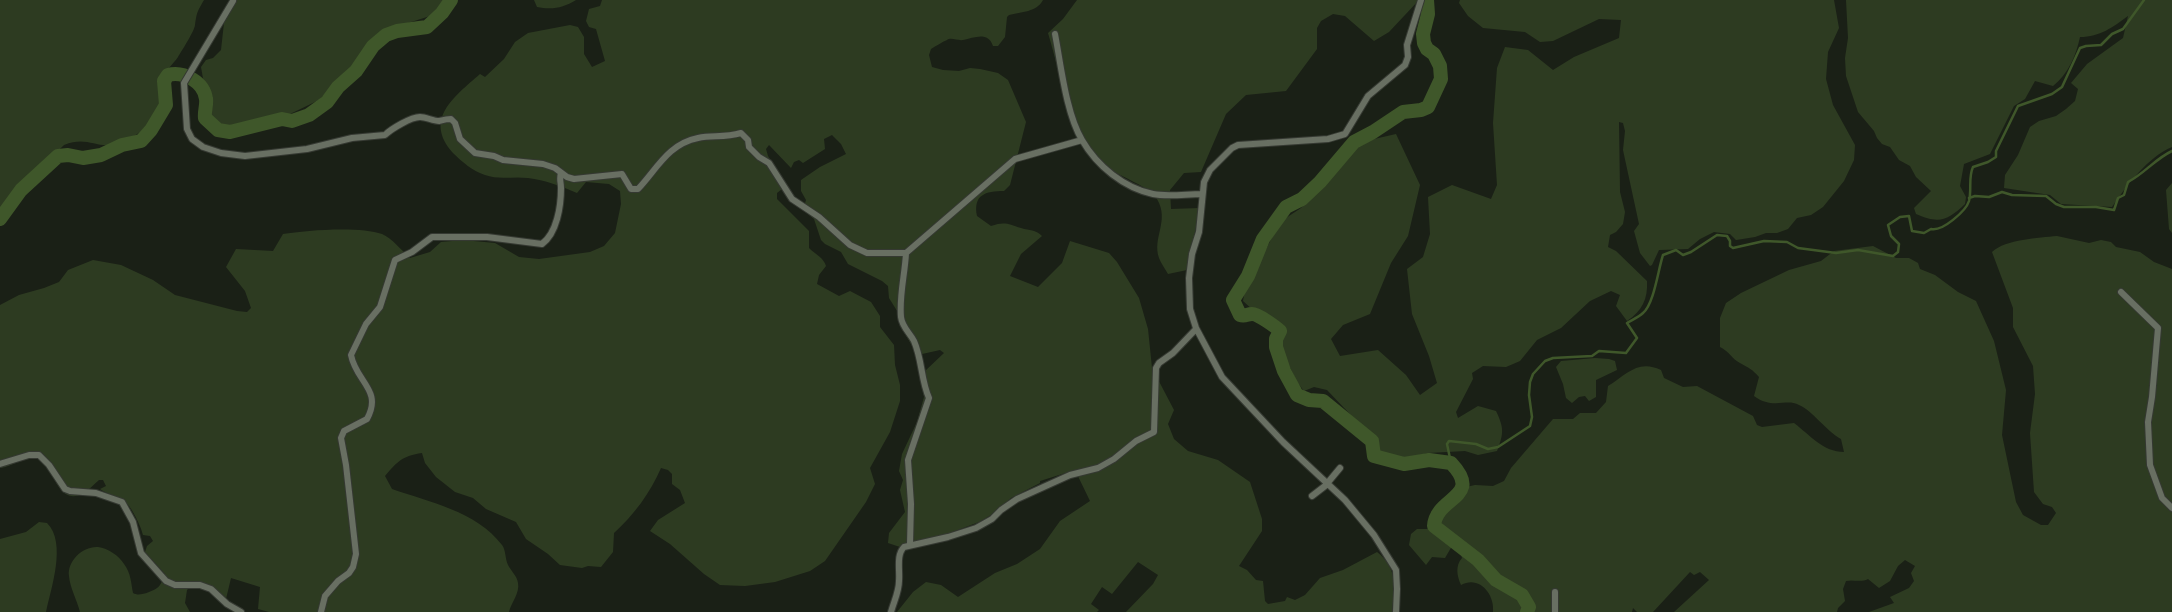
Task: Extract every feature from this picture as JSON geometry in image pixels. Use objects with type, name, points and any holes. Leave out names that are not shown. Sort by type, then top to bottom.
[{"type":"street","points":[[1396,612],[1397,576],[1394,565],[1356,513],[1328,484],[1283,442],[1222,376],[1196,329],[1190,309],[1189,278],[1192,254],[1199,232],[1202,194],[1206,175],[1226,153],[1238,145],[1328,139],[1345,134],[1368,96],[1405,65],[1408,56],[1407,45],[1421,0]]},
{"type":"street","points":[[233,1],[185,80],[187,129],[192,139],[203,147],[221,153],[245,156],[307,149],[352,138],[385,135],[392,128],[403,125],[410,119],[420,117],[438,121],[451,119],[455,123],[460,139],[475,153],[494,156],[503,160],[543,164],[555,168],[574,179],[622,174],[631,188],[638,189],[662,160],[680,145],[698,138],[717,138],[741,133],[748,140],[749,147],[759,157],[769,163],[792,199],[819,217],[850,245],[867,253],[906,253],[1015,159],[1082,140]]},
{"type":"street","points":[[1055,34],[1063,79],[1074,119],[1082,140],[1105,168],[1126,184],[1153,194],[1202,194]]},
{"type":"street","points":[[321,612],[325,596],[338,581],[349,573],[353,566],[356,554],[346,464],[341,438],[344,430],[367,419],[373,401],[372,395],[358,375],[351,355],[366,324],[380,307],[395,260],[412,252],[432,237],[487,237],[542,244],[548,240],[555,225],[562,187],[559,177],[561,172]]},
{"type":"street","points":[[906,253],[900,297],[901,318],[902,324],[915,342],[924,386],[929,398],[908,460],[911,504],[910,544]]},
{"type":"street","points":[[2121,292],[2158,328],[2152,398],[2148,422],[2150,466],[2162,498],[2172,508]]},
{"type":"street","points":[[891,612],[898,592],[901,550],[910,544],[948,537],[976,528],[992,519],[1001,510],[1017,499],[1070,475],[1098,468],[1114,459],[1136,441],[1154,432],[1156,368],[1159,363],[1173,353],[1196,329]]},
{"type":"street","points":[[0,464],[29,455],[39,455],[49,464],[65,489],[70,491],[96,493],[122,502],[133,522],[141,553],[166,581],[175,585],[200,585],[211,589],[227,604],[240,612]]},
{"type":"street","points":[[1312,496],[1328,484],[1340,468]]},
{"type":"street","points":[[1555,592],[1555,612]]},
{"type":"green space","points":[[0,0],[204,0],[198,12],[194,28],[190,36],[178,57],[163,77],[161,83],[160,104],[150,122],[139,133],[120,143],[112,145],[99,145],[87,142],[73,142],[64,145],[17,191],[0,212]]},
{"type":"green space","points":[[236,0],[448,0],[430,16],[389,29],[319,100],[290,114],[227,129],[217,125],[209,112],[201,67],[206,60],[213,58],[221,50],[224,23]]},
{"type":"green space","points":[[534,0],[576,0],[562,7],[548,8],[537,7]]},
{"type":"green space","points":[[602,0],[1043,0],[1033,9],[1009,15],[1007,17],[1005,37],[998,46],[993,46],[988,38],[984,37],[961,40],[949,39],[931,49],[929,55],[932,67],[943,70],[959,71],[970,68],[998,73],[1008,80],[1026,122],[1010,185],[1004,191],[986,193],[979,199],[976,209],[977,216],[991,226],[1006,224],[1035,231],[1042,236],[1021,254],[1010,276],[1038,287],[1062,263],[1070,241],[1109,253],[1117,262],[1139,298],[1148,329],[1152,368],[1174,410],[1168,424],[1174,439],[1188,451],[1218,460],[1250,482],[1262,519],[1262,531],[1239,566],[1247,570],[1256,580],[1263,581],[1265,601],[1268,604],[1285,601],[1287,597],[1295,600],[1305,595],[1320,578],[1343,570],[1377,552],[1389,565],[1394,579],[1392,612],[1126,612],[1153,584],[1158,575],[1138,562],[1112,594],[1102,587],[1091,604],[1099,610],[1097,612],[897,612],[913,592],[926,582],[941,585],[958,597],[995,573],[1017,564],[1040,549],[1060,521],[1090,501],[1075,470],[1040,481],[1040,483],[1011,498],[996,512],[979,522],[950,533],[900,547],[888,543],[889,533],[905,512],[900,490],[903,480],[899,471],[902,454],[917,422],[924,397],[922,386],[924,372],[944,353],[940,350],[922,354],[914,349],[902,329],[899,314],[889,298],[888,286],[882,281],[848,264],[841,252],[825,244],[821,240],[814,219],[803,210],[806,200],[801,191],[801,180],[820,167],[846,154],[841,144],[832,135],[824,139],[825,149],[803,163],[799,160],[794,162],[791,168],[769,145],[766,149],[768,156],[784,181],[782,189],[777,193],[777,199],[809,231],[809,248],[825,263],[826,266],[819,275],[817,284],[839,296],[850,291],[871,302],[880,316],[880,327],[894,345],[895,365],[900,385],[900,401],[890,432],[870,468],[875,484],[866,502],[825,561],[810,571],[775,582],[745,586],[720,585],[704,574],[670,544],[650,531],[658,520],[685,503],[680,490],[672,484],[672,474],[668,470],[661,468],[641,503],[614,533],[613,552],[601,567],[588,566],[582,568],[560,565],[548,554],[526,539],[516,522],[486,509],[473,498],[455,492],[436,477],[425,463],[422,453],[405,458],[393,466],[385,476],[392,489],[451,509],[466,516],[491,533],[502,545],[508,565],[518,583],[517,594],[509,612],[269,612],[258,609],[260,587],[231,578],[226,599],[212,587],[195,582],[187,590],[185,603],[190,612],[80,612],[71,585],[69,570],[73,560],[87,549],[92,547],[102,548],[113,553],[119,558],[128,571],[133,593],[136,594],[145,594],[157,588],[161,584],[165,574],[145,552],[147,546],[153,541],[150,536],[143,535],[140,526],[128,504],[124,500],[100,489],[106,486],[103,480],[99,480],[82,494],[73,496],[66,494],[60,488],[47,465],[42,459],[36,456],[28,457],[9,466],[0,468],[0,305],[19,295],[59,282],[68,270],[93,260],[121,265],[153,280],[175,295],[237,311],[247,312],[251,308],[245,291],[226,267],[236,249],[273,251],[283,234],[306,231],[347,229],[382,234],[389,238],[410,258],[430,252],[441,242],[463,240],[495,243],[519,257],[539,259],[590,252],[604,246],[615,233],[621,204],[620,191],[609,184],[586,182],[577,193],[541,180],[485,175],[468,166],[453,153],[444,141],[441,130],[442,119],[452,100],[480,74],[485,77],[504,59],[515,42],[528,33],[570,25],[578,27],[584,37],[584,54],[592,67],[605,61],[596,29],[589,27],[586,21],[589,9],[600,6]]},
{"type":"green space","points":[[1077,0],[1419,0],[1389,32],[1374,41],[1345,16],[1333,14],[1321,21],[1317,28],[1317,49],[1286,91],[1246,95],[1226,114],[1201,172],[1184,173],[1170,190],[1171,209],[1200,208],[1187,270],[1168,274],[1159,258],[1157,250],[1162,215],[1161,207],[1157,199],[1148,190],[1107,167],[1095,155],[1076,123],[1063,86],[1048,33],[1063,19]]},
{"type":"green space","points":[[1460,0],[1834,0],[1839,28],[1828,52],[1826,79],[1833,105],[1855,145],[1854,160],[1844,181],[1823,207],[1811,215],[1797,218],[1788,229],[1777,233],[1766,233],[1755,237],[1736,240],[1730,234],[1714,232],[1700,239],[1688,249],[1659,250],[1652,265],[1650,266],[1640,253],[1634,231],[1639,224],[1623,150],[1625,131],[1623,123],[1619,122],[1620,192],[1625,212],[1623,224],[1616,232],[1610,235],[1608,247],[1616,251],[1647,281],[1645,299],[1640,309],[1627,321],[1616,306],[1620,295],[1611,291],[1590,301],[1561,328],[1537,340],[1520,361],[1506,367],[1483,366],[1472,373],[1473,379],[1456,412],[1458,418],[1478,406],[1496,411],[1502,426],[1501,440],[1497,451],[1478,455],[1465,451],[1428,453],[1401,459],[1382,454],[1368,433],[1327,390],[1314,387],[1304,391],[1297,382],[1283,353],[1283,339],[1278,323],[1253,310],[1243,301],[1245,290],[1280,222],[1301,208],[1352,151],[1370,140],[1396,134],[1420,185],[1408,236],[1391,263],[1370,314],[1343,325],[1331,339],[1340,356],[1378,350],[1406,375],[1420,395],[1437,383],[1429,356],[1412,314],[1407,269],[1423,257],[1430,234],[1428,197],[1452,185],[1491,199],[1497,185],[1493,123],[1497,68],[1505,47],[1528,50],[1553,70],[1574,57],[1619,38],[1621,20],[1599,19],[1553,41],[1540,42],[1525,32],[1483,28],[1468,16],[1459,3]]},
{"type":"green space","points":[[1846,0],[2172,0],[2172,147],[2155,158],[2139,172],[2112,207],[2061,204],[2050,195],[2004,188],[2005,175],[2018,155],[2030,127],[2039,121],[2056,116],[2075,101],[2078,89],[2071,83],[2087,64],[2123,38],[2128,16],[2100,33],[2087,37],[2080,37],[2071,64],[2063,76],[2053,86],[2035,81],[2025,99],[2014,106],[1990,154],[1964,164],[1960,186],[1966,197],[1965,204],[1953,214],[1942,219],[1931,219],[1916,214],[1914,208],[1931,191],[1916,177],[1910,166],[1899,160],[1890,147],[1882,144],[1877,138],[1874,131],[1858,112],[1846,76],[1845,58],[1848,38]]},
{"type":"green space","points":[[2172,183],[2172,233],[2169,229],[2166,190]]},
{"type":"green space","points":[[2057,236],[2089,243],[2101,240],[2111,242],[2116,247],[2140,252],[2154,262],[2172,269],[2172,612],[1869,612],[1894,603],[1890,597],[1909,588],[1914,581],[1911,573],[1915,566],[1905,560],[1898,566],[1890,581],[1879,588],[1868,579],[1862,581],[1846,581],[1843,589],[1845,601],[1838,608],[1837,612],[1674,612],[1709,580],[1700,572],[1694,575],[1690,572],[1653,612],[1637,612],[1633,608],[1632,612],[1493,612],[1491,599],[1480,584],[1474,582],[1461,585],[1457,571],[1458,564],[1462,558],[1459,549],[1452,546],[1445,558],[1432,557],[1426,565],[1409,545],[1411,534],[1417,529],[1429,529],[1431,512],[1453,490],[1475,485],[1493,486],[1504,481],[1511,468],[1553,419],[1573,419],[1580,413],[1596,413],[1606,402],[1608,386],[1633,369],[1639,367],[1646,366],[1661,370],[1664,378],[1683,387],[1697,386],[1753,416],[1757,425],[1762,427],[1794,423],[1823,446],[1836,451],[1844,452],[1841,439],[1804,408],[1794,403],[1767,402],[1754,396],[1759,377],[1752,370],[1737,361],[1720,347],[1720,318],[1726,303],[1741,293],[1789,270],[1821,261],[1834,251],[1873,246],[1896,258],[1909,258],[1918,263],[1920,269],[1935,275],[1958,292],[1976,301],[1994,341],[2006,390],[2002,435],[2016,502],[2023,515],[2041,525],[2048,525],[2056,513],[2052,507],[2043,504],[2034,492],[2030,433],[2035,394],[2033,366],[2013,327],[2013,308],[1992,252],[2006,244],[2014,242]]},
{"type":"green space","points":[[1595,358],[1615,361],[1617,370],[1596,380],[1596,397],[1589,401],[1585,396],[1579,397],[1572,403],[1566,398],[1563,384],[1556,367],[1561,361]]},
{"type":"green space","points":[[39,522],[47,523],[53,532],[57,554],[54,579],[46,612],[0,612],[0,539],[26,532]]},
{"type":"waterway","points":[[0,219],[21,190],[58,156],[68,155],[83,158],[101,155],[122,145],[141,141],[151,130],[166,105],[164,81],[168,75],[174,74],[187,76],[197,83],[206,99],[205,118],[218,130],[230,132],[282,119],[292,121],[309,115],[327,102],[338,87],[356,71],[373,46],[386,35],[397,31],[427,27],[442,13],[451,0]]},
{"type":"waterway","points":[[1427,0],[1428,14],[1423,34],[1424,43],[1427,49],[1434,54],[1440,66],[1441,79],[1428,107],[1421,110],[1403,112],[1373,132],[1354,142],[1320,182],[1302,199],[1286,207],[1263,239],[1248,276],[1233,300],[1240,315],[1243,316],[1250,314],[1258,316],[1280,331],[1276,339],[1276,347],[1284,371],[1297,395],[1309,400],[1323,401],[1372,441],[1374,456],[1404,464],[1429,460],[1451,463],[1460,475],[1463,483],[1461,490],[1456,496],[1442,508],[1437,516],[1434,526],[1478,560],[1496,580],[1522,595],[1529,607],[1527,612]]},
{"type":"waterway","points":[[1451,463],[1447,444],[1449,441],[1476,444],[1488,449],[1498,447],[1530,426],[1532,417],[1529,395],[1530,382],[1533,374],[1545,361],[1553,358],[1592,356],[1599,351],[1626,353],[1637,338],[1627,323],[1640,316],[1647,309],[1653,295],[1663,255],[1676,250],[1683,255],[1691,252],[1717,235],[1727,236],[1730,241],[1730,246],[1733,248],[1764,241],[1787,242],[1798,248],[1836,253],[1858,250],[1893,256],[1898,252],[1899,244],[1891,236],[1888,225],[1900,217],[1909,216],[1912,231],[1924,233],[1931,229],[1941,227],[1953,220],[1959,215],[1969,201],[1973,167],[1988,162],[1996,157],[1996,151],[2018,106],[2052,94],[2062,87],[2080,48],[2101,45],[2112,34],[2123,29],[2144,0]]},
{"type":"waterway","points":[[1969,198],[1975,196],[1989,197],[2002,192],[2012,195],[2046,196],[2056,204],[2064,207],[2096,207],[2114,210],[2118,198],[2124,195],[2128,182],[2172,151]]}]
